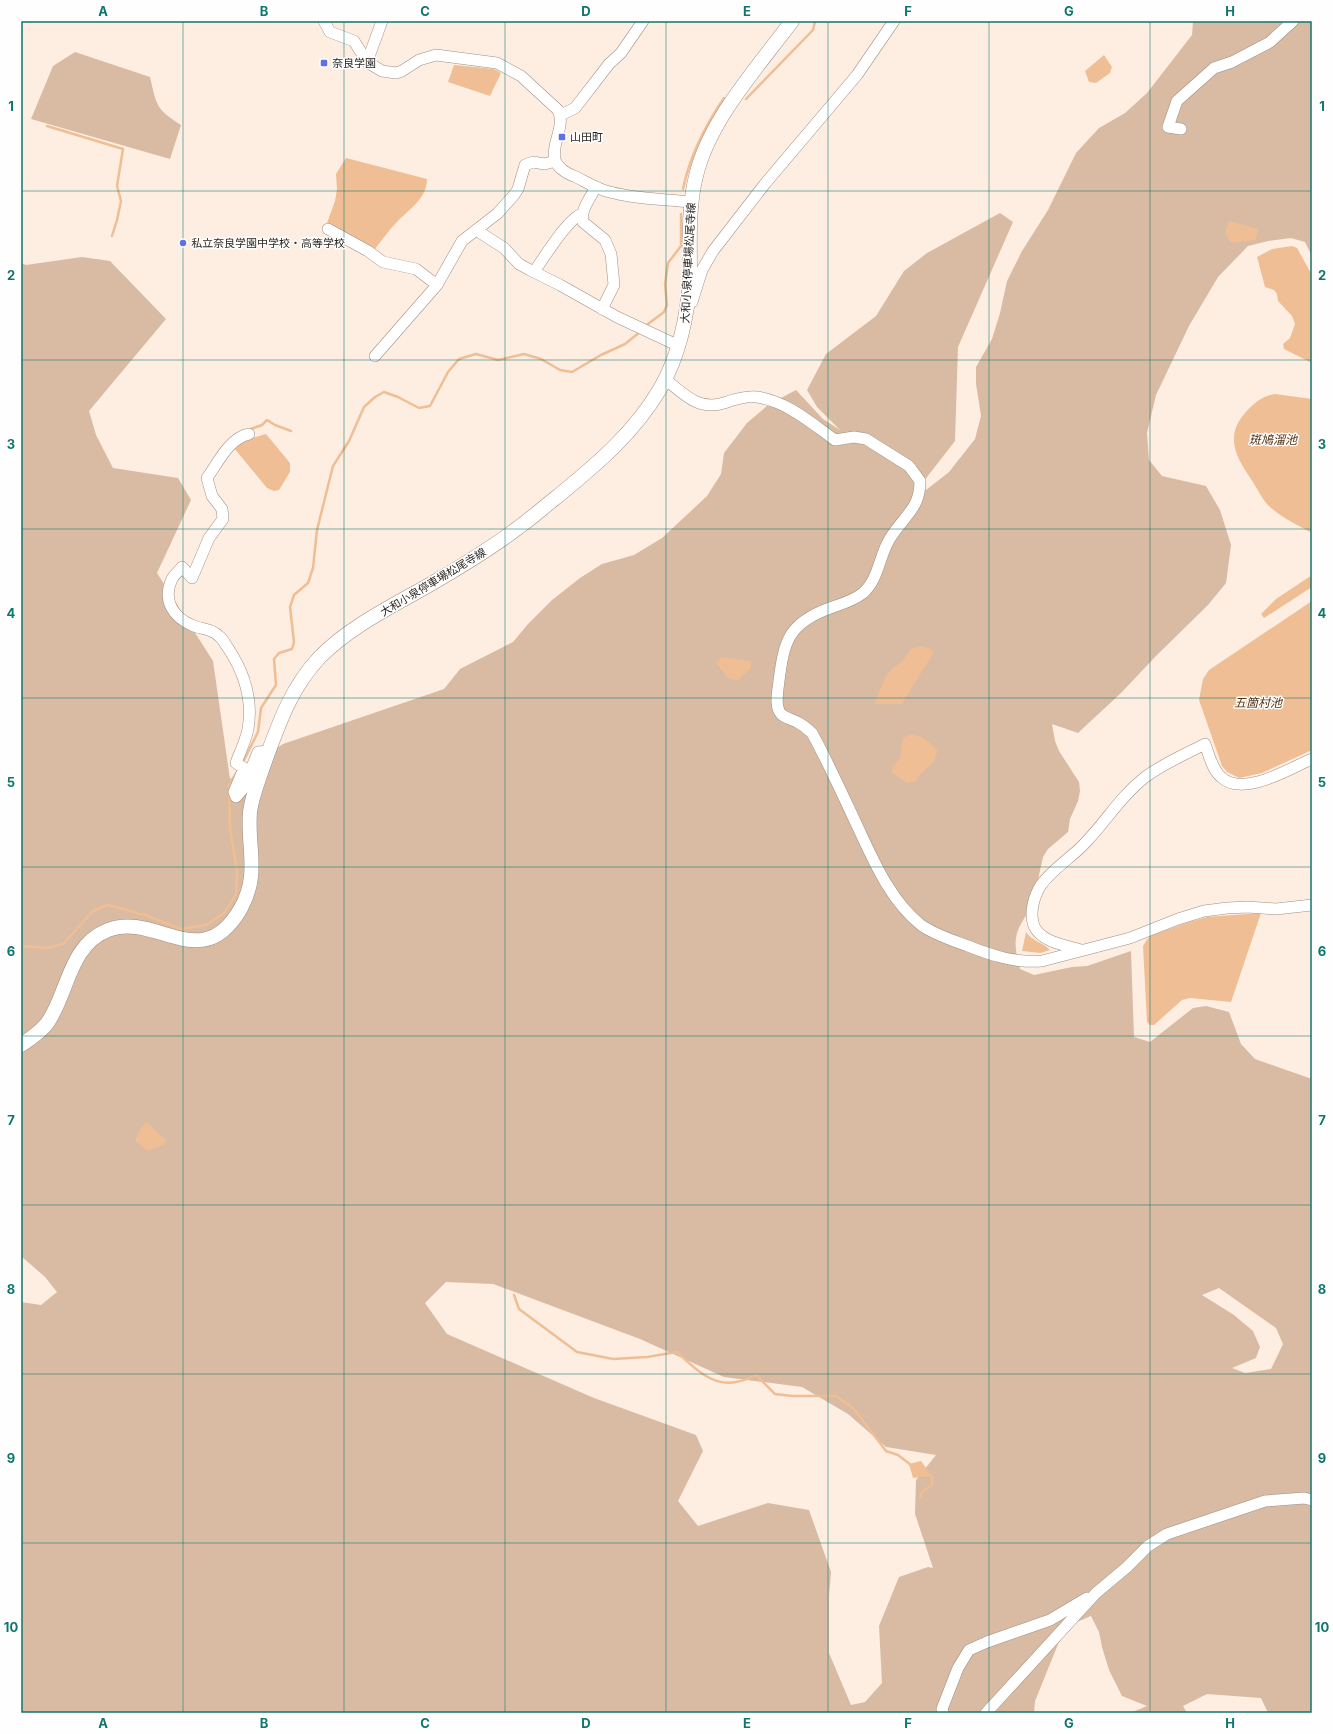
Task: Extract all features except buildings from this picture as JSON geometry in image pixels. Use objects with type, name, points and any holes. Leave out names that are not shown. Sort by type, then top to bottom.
[{"type":"main road","name":"大和小泉停車場松尾寺線","points":[[21,1045],[47,1024],[72,968],[82,951],[94,938],[110,929],[127,927],[144,929],[177,939],[190,941],[201,940],[214,936],[224,930],[232,922],[245,900],[252,880],[250,811],[254,795],[279,722],[293,693],[320,657],[360,626],[484,552],[520,527],[588,472],[630,432],[646,411],[665,379],[679,346],[686,319],[689,282],[691,202],[696,173],[702,156],[715,129],[729,106],[792,21]]},
{"type":"street","points":[[324,21],[330,32],[354,41],[367,62],[382,70],[396,73],[402,71],[419,60],[436,55],[497,63],[521,76],[540,94],[555,105],[561,115],[554,149],[555,161],[562,170],[596,187],[614,193],[691,202]]},
{"type":"street","points":[[367,62],[382,21]]},
{"type":"street","points":[[561,115],[575,108],[609,64],[621,53],[644,21]]},
{"type":"street","points":[[686,319],[702,270],[710,256],[764,185],[857,75],[894,21]]},
{"type":"street","points":[[1181,129],[1168,127],[1177,101],[1214,68],[1232,62],[1270,42],[1293,21]]},
{"type":"street","points":[[375,356],[437,285],[462,241],[498,213],[514,195],[518,189],[525,165],[533,162],[545,164],[555,161]]},
{"type":"street","points":[[534,272],[570,224],[577,216],[582,214],[596,187]]},
{"type":"street","points":[[582,214],[584,222],[605,240],[611,254],[614,285],[602,309]]},
{"type":"street","points":[[328,229],[368,251],[386,264],[416,269],[437,285]]},
{"type":"street","points":[[476,230],[504,248],[520,264],[602,309],[679,346]]},
{"type":"street","points":[[665,379],[689,399],[707,406],[716,406],[745,397],[764,399],[783,404],[835,440],[854,436],[866,439],[909,466],[920,481],[917,499],[910,512],[887,543],[870,586],[852,600],[816,613],[803,620],[793,630],[786,643],[781,660],[777,699],[778,707],[781,713],[805,726],[812,733],[878,870],[905,908],[921,925],[985,953],[1015,961],[1042,961],[1130,938],[1178,919],[1204,911],[1227,908],[1276,909],[1312,905]]},
{"type":"street","points":[[249,434],[242,436],[230,446],[207,478],[212,496],[222,509],[223,519],[209,538],[192,578],[182,567],[172,578],[167,595],[168,602],[178,616],[194,626],[206,628],[220,636],[237,662],[242,674],[249,701],[248,730],[234,792],[236,797],[243,789],[258,752],[269,751]]},
{"type":"street","points":[[1082,950],[1051,941],[1041,935],[1034,926],[1032,915],[1034,900],[1041,886],[1048,877],[1088,841],[1128,791],[1162,766],[1205,744],[1216,771],[1227,782],[1236,784],[1257,782],[1272,778],[1312,759]]},
{"type":"street","points":[[986,1713],[1096,1593],[1127,1567],[1148,1546],[1168,1534],[1266,1501],[1304,1498],[1312,1500]]},
{"type":"street","points":[[943,1713],[942,1709],[958,1668],[969,1650],[986,1642],[1050,1620],[1096,1593]]},
{"type":"shaded area","points":[[1193,21],[1312,21],[1312,256],[1305,242],[1291,238],[1268,241],[1248,246],[1218,277],[1189,326],[1156,395],[1147,433],[1149,460],[1162,476],[1206,486],[1220,510],[1231,545],[1226,583],[1208,605],[1121,693],[1078,733],[1052,724],[1055,741],[1059,751],[1079,782],[1080,791],[1078,801],[1070,819],[1068,832],[1048,849],[1043,857],[1037,884],[1029,897],[1030,910],[1020,925],[1016,938],[1016,952],[1020,969],[1034,975],[1072,967],[1087,966],[1131,951],[1134,1037],[1150,1042],[1193,1008],[1206,1006],[1229,1012],[1241,1044],[1255,1059],[1312,1079],[1312,1713],[1268,1713],[1261,1698],[1207,1694],[1183,1706],[1187,1713],[1130,1713],[1147,1706],[1122,1696],[1109,1670],[1099,1632],[1091,1616],[1065,1627],[1035,1701],[1034,1713],[21,1713],[21,1302],[41,1305],[57,1292],[45,1277],[21,1256],[21,263],[26,265],[82,257],[110,261],[166,319],[89,411],[96,435],[113,468],[178,478],[191,500],[157,573],[213,661],[230,779],[283,744],[444,689],[460,669],[513,642],[528,624],[552,600],[580,578],[602,564],[634,555],[662,538],[707,496],[721,474],[724,453],[747,423],[768,405],[796,390],[823,419],[840,430],[817,407],[807,390],[826,354],[876,316],[904,271],[927,253],[1000,213],[1013,222],[958,347],[955,441],[920,486],[926,490],[949,472],[975,439],[981,416],[976,384],[976,367],[992,339],[1000,313],[1007,281],[1022,251],[1048,210],[1076,153],[1099,128],[1125,113],[1147,93],[1192,35]],"holes":[[[446,1282],[493,1284],[640,1339],[724,1377],[802,1387],[848,1414],[886,1447],[936,1455],[916,1480],[915,1514],[933,1568],[928,1567],[899,1577],[879,1626],[882,1683],[865,1702],[851,1705],[829,1653],[829,1596],[831,1572],[809,1510],[768,1503],[698,1526],[678,1501],[703,1451],[696,1435],[594,1398],[447,1334],[425,1303]],[[1219,1288],[1276,1328],[1283,1344],[1271,1369],[1245,1373],[1232,1368],[1256,1358],[1260,1347],[1253,1331],[1234,1315],[1202,1295]]]},
{"type":"shaded area","points":[[75,52],[150,77],[158,106],[181,125],[170,159],[31,119],[53,66]]},
{"type":"water","points":[[1104,55],[1112,67],[1110,73],[1096,83],[1089,82],[1085,71]]},
{"type":"water","points":[[454,65],[494,69],[501,73],[490,96],[448,82]]},
{"type":"water","points":[[346,158],[427,179],[421,198],[394,225],[375,249],[327,223],[335,201],[337,189],[336,174]]},
{"type":"water","points":[[1229,221],[1259,229],[1255,240],[1231,243],[1225,233]]},
{"type":"water","points":[[1292,246],[1297,248],[1312,275],[1312,363],[1284,349],[1283,344],[1290,338],[1295,324],[1292,316],[1278,301],[1277,294],[1274,290],[1265,287],[1257,257],[1272,249]]},
{"type":"water","name":"斑鳩溜池","points":[[1275,394],[1312,399],[1312,533],[1285,518],[1267,505],[1242,465],[1235,449],[1235,431],[1238,422],[1258,401]]},
{"type":"water","points":[[266,434],[290,463],[290,472],[279,490],[274,491],[267,488],[234,448],[242,441]]},
{"type":"water","points":[[1312,575],[1312,587],[1264,618],[1261,614],[1276,599]]},
{"type":"water","name":"五箇村池","points":[[1312,601],[1312,750],[1262,773],[1239,778],[1227,772],[1222,766],[1199,700],[1203,679],[1209,670]]},
{"type":"water","points":[[920,646],[928,648],[934,652],[902,704],[874,704],[887,674],[903,660],[911,649]]},
{"type":"water","points":[[721,657],[751,661],[751,668],[737,681],[727,677],[716,663]]},
{"type":"water","points":[[911,734],[922,737],[938,750],[933,763],[920,774],[915,782],[907,783],[892,773],[892,767],[901,757],[903,738]]},
{"type":"water","points":[[1261,913],[1231,1002],[1190,998],[1182,1000],[1154,1025],[1150,1025],[1147,1022],[1143,946],[1150,936],[1207,917]]},
{"type":"water","points":[[1026,932],[1050,950],[1040,953],[1022,951]]},
{"type":"water","points":[[146,1122],[166,1140],[165,1144],[148,1151],[135,1141],[138,1133]]},
{"type":"water","points":[[921,1461],[932,1476],[913,1478],[909,1464]]},
{"type":"waterway","points":[[746,99],[813,30],[815,21]]},
{"type":"waterway","points":[[683,189],[686,176],[699,141],[724,98]]},
{"type":"waterway","points":[[47,126],[123,149],[117,186],[121,201],[112,236]]},
{"type":"waterway","points":[[644,327],[664,312],[667,305],[665,284],[668,263],[681,246],[681,214]]},
{"type":"waterway","points":[[242,764],[258,732],[261,708],[276,685],[274,659],[279,653],[292,649],[294,642],[290,607],[294,595],[308,583],[313,568],[317,530],[333,466],[349,441],[364,407],[375,397],[384,392],[398,397],[419,408],[430,406],[448,372],[459,359],[476,354],[498,360],[524,354],[541,359],[560,370],[572,372],[601,355],[625,344],[640,332]]},
{"type":"waterway","points":[[253,438],[251,429],[262,425],[267,420],[275,425],[291,431]]},
{"type":"waterway","points":[[21,946],[48,948],[63,944],[93,911],[108,905],[145,915],[181,929],[206,925],[224,913],[236,895],[237,870],[230,829],[229,785],[237,772]]},
{"type":"waterway","points":[[514,1295],[519,1309],[577,1352],[613,1359],[647,1357],[677,1352],[696,1369],[711,1379],[719,1382],[736,1382],[756,1375],[775,1394],[792,1396],[836,1396],[854,1409],[886,1451],[898,1455],[911,1465]]},
{"type":"waterway","points":[[920,1497],[922,1492],[932,1485],[932,1476],[929,1475]]},
{"type":"place","name":"奈良学園","points":[[324,63]]},
{"type":"place","name":"山田町","points":[[562,137]]},
{"type":"place","name":"私立奈良学園中学校・高等学校","points":[[183,243]]}]
